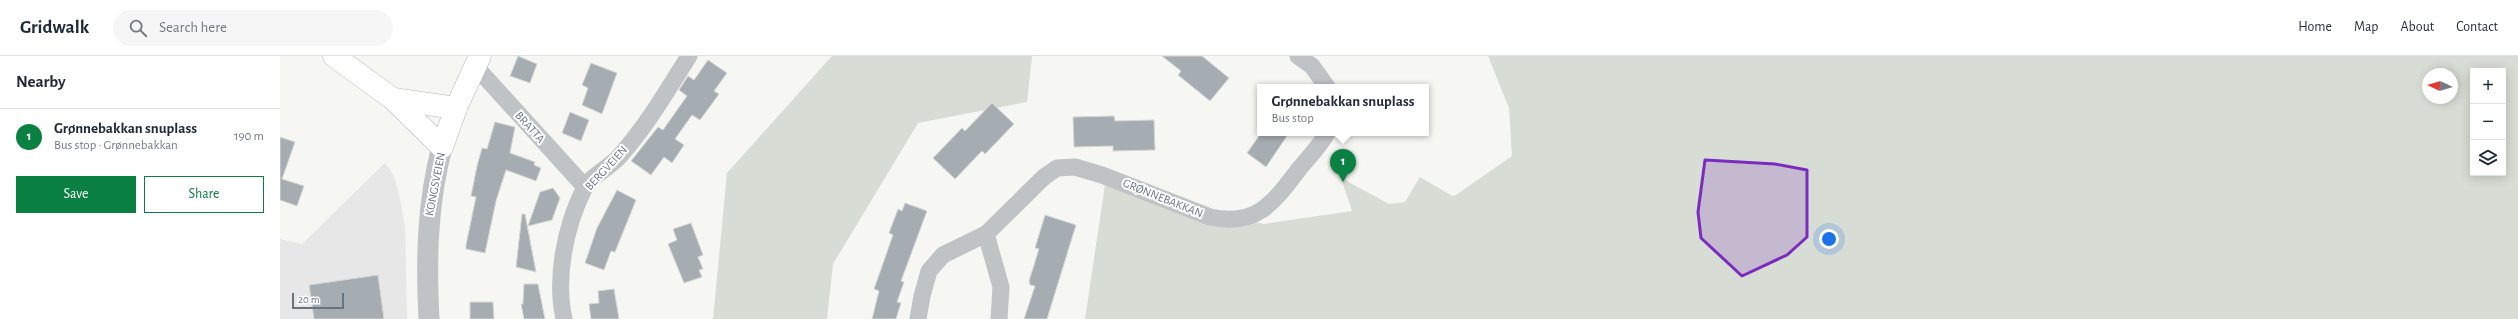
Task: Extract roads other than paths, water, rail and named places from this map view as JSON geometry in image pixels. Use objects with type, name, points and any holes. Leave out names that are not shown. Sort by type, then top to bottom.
[{"type":"main road","points":[[334,56],[393,99],[442,147]]},
{"type":"main road","name":"KONGSVEIEN","points":[[442,147],[456,108],[478,61]]},
{"type":"main road","points":[[393,99],[456,108]]},
{"type":"street","name":"BERGVEIEN","points":[[564,319],[560,300],[560,274],[568,234],[585,187],[617,158],[667,94],[689,56]]},
{"type":"street","points":[[1298,56],[1312,66],[1325,84]]},
{"type":"street","name":"BRATTA","points":[[478,61],[585,187]]},
{"type":"street","name":"GRØNNEBAKKAN","points":[[918,319],[922,296],[929,271],[943,255],[986,234],[1044,177],[1057,168],[1075,168],[1114,179],[1210,217],[1228,221],[1244,219],[1264,210],[1281,192],[1325,136]]},
{"type":"street","name":"KONGSVEIEN","points":[[429,319],[426,272],[427,229],[436,168],[442,147]]},
{"type":"street","points":[[986,234],[1002,287],[999,319]]},
{"type":"place","name":"Grønnebakkan snuplass","points":[[1343,182]]}]
